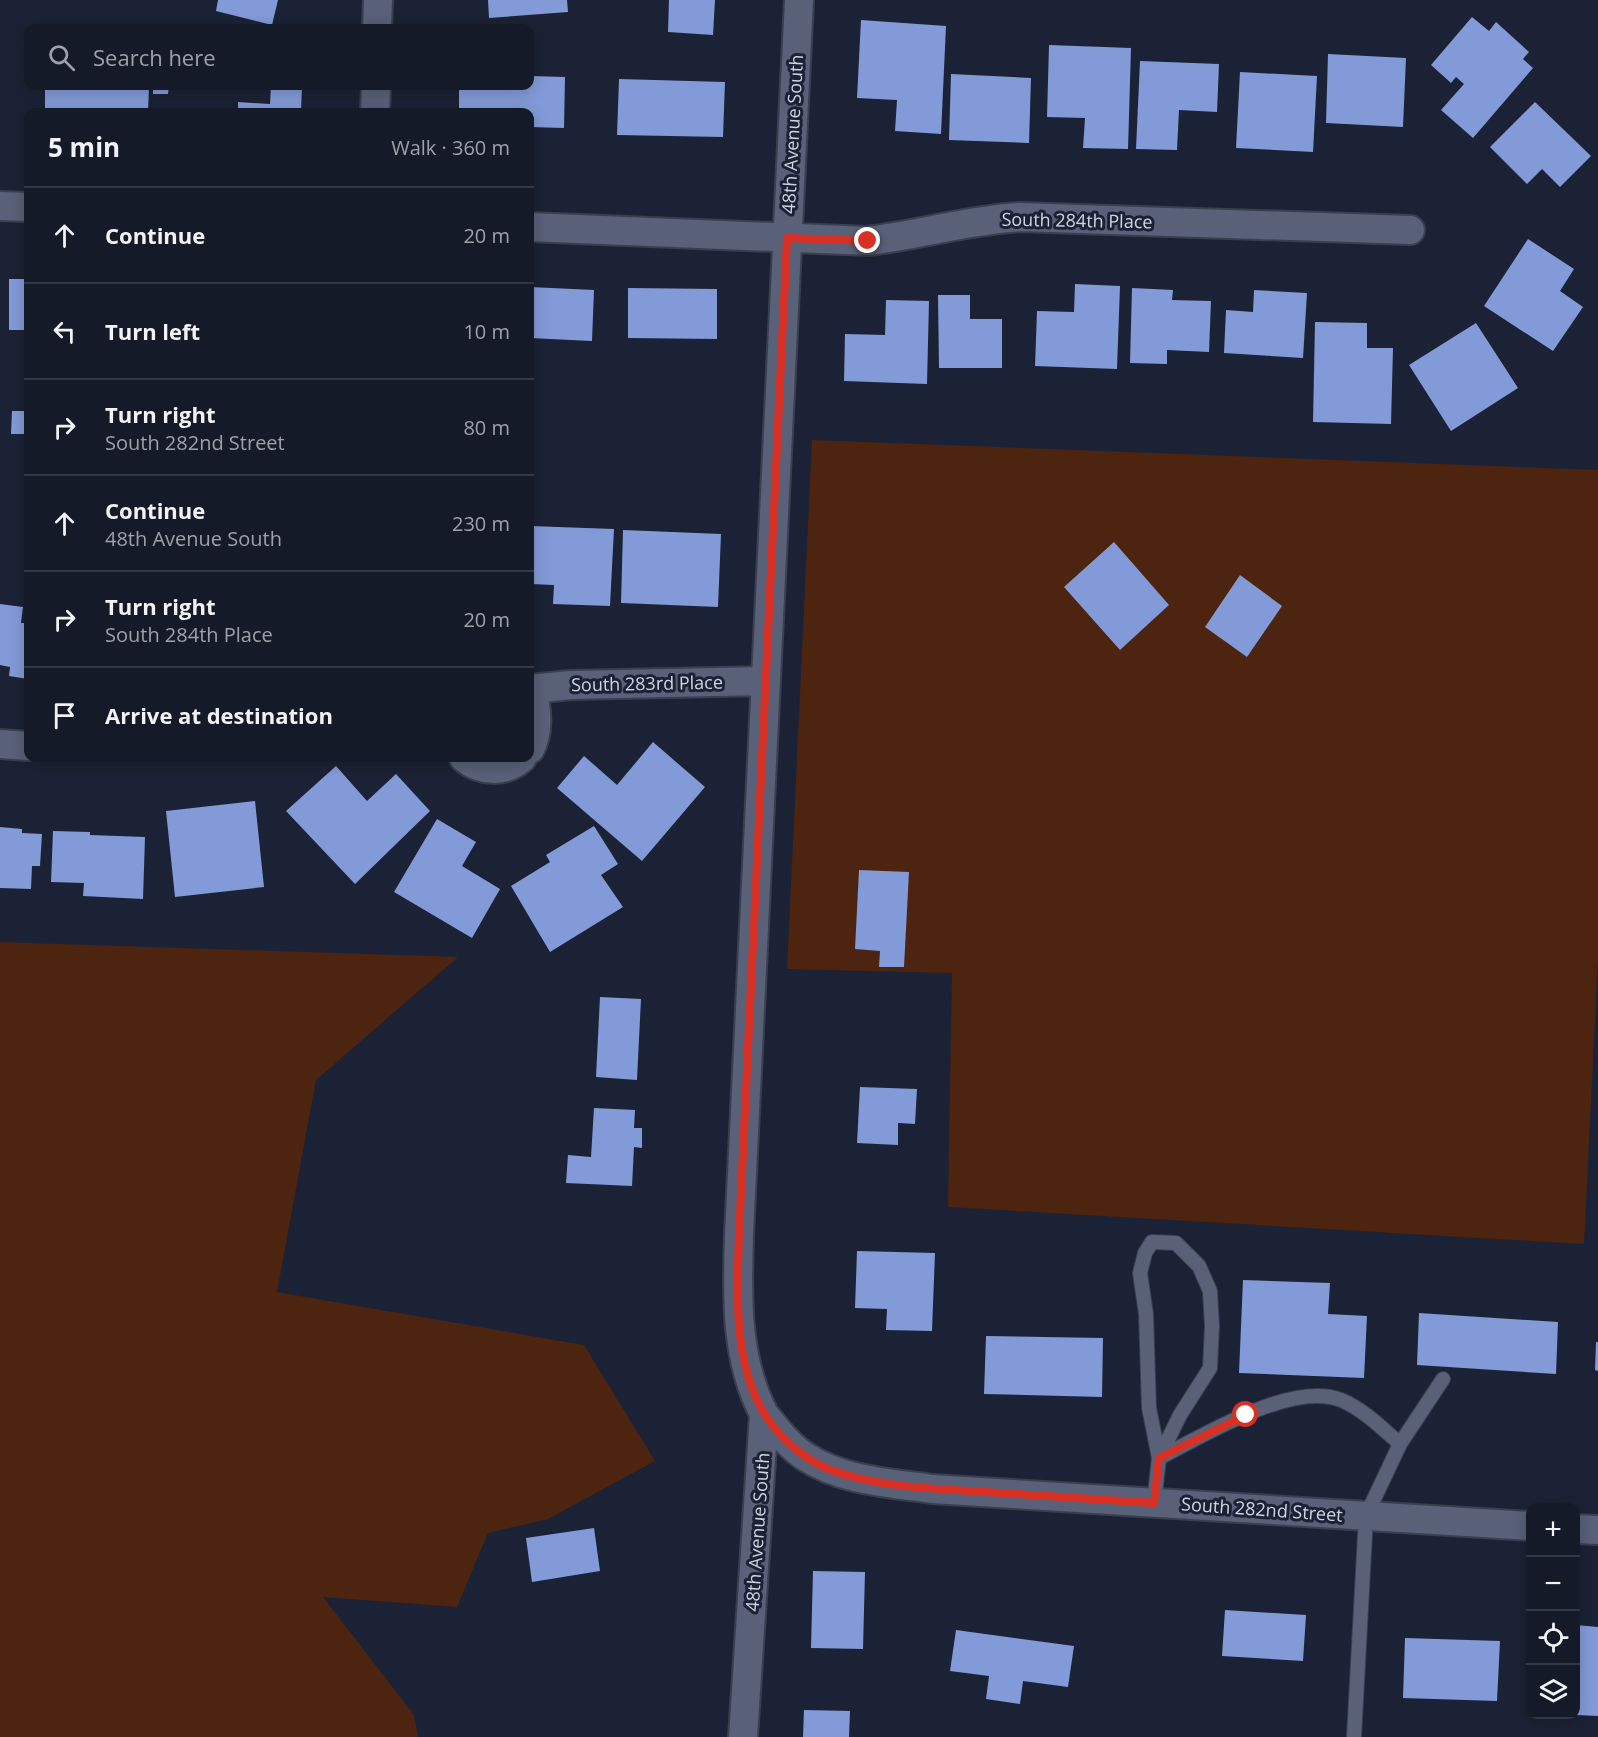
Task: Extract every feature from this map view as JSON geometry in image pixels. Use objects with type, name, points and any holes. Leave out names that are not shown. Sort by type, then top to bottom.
[{"type":"street","points":[[377,24],[378,0]]},
{"type":"street","name":"48th Avenue South","points":[[743,1737],[764,1414],[746,1364],[737,1292],[799,0]]},
{"type":"street","points":[[375,108],[376,90]]},
{"type":"street","points":[[0,206],[24,207]]},
{"type":"street","name":"South 284th Place","points":[[534,227],[868,241],[911,236],[986,219],[1020,217],[1410,231]]},
{"type":"street","name":"South 283rd Place","points":[[534,689],[571,685],[766,681]]},
{"type":"street","points":[[534,708],[536,737],[534,741]]},
{"type":"street","points":[[0,744],[24,746]]},
{"type":"street","points":[[471,762],[481,768],[498,769],[517,762]]},
{"type":"street","name":"South 282nd Street","points":[[764,1414],[791,1445],[822,1466],[849,1475],[932,1489],[1526,1526]]},
{"type":"street","points":[[1580,1529],[1598,1530]]},
{"type":"lane","points":[[1154,1503],[1159,1458],[1149,1408],[1146,1314],[1140,1273],[1144,1253],[1152,1242],[1176,1243],[1199,1266],[1210,1291],[1212,1326],[1210,1368],[1180,1415],[1159,1458]]},
{"type":"lane","points":[[1354,1737],[1366,1516],[1400,1444],[1443,1379]]},
{"type":"lane","points":[[1159,1458],[1258,1409],[1282,1401],[1312,1396],[1325,1396],[1344,1401],[1400,1444]]},
{"type":"shaded area","points":[[812,440],[1598,470],[1598,958],[1584,1244],[948,1207],[952,973],[787,969]]},
{"type":"shaded area","points":[[0,942],[458,957],[316,1080],[277,1292],[584,1345],[655,1461],[548,1519],[488,1533],[457,1607],[323,1597],[414,1715],[418,1737],[0,1737]]},
{"type":"building","points":[[218,0],[278,0],[272,24],[216,11]]},
{"type":"building","points":[[488,0],[567,0],[568,12],[489,18]]},
{"type":"building","points":[[669,0],[715,0],[713,35],[668,32]]},
{"type":"building","points":[[1472,17],[1489,31],[1496,22],[1529,52],[1523,59],[1533,68],[1473,138],[1441,110],[1464,84],[1456,77],[1451,83],[1431,65]]},
{"type":"building","points":[[861,20],[946,26],[941,134],[895,131],[897,100],[857,98]]},
{"type":"building","points":[[1049,45],[1131,48],[1128,149],[1083,148],[1085,118],[1047,117]]},
{"type":"building","points":[[1328,54],[1406,58],[1403,127],[1326,123]]},
{"type":"building","points":[[1140,61],[1219,64],[1217,112],[1179,110],[1177,150],[1136,149]]},
{"type":"building","points":[[1240,72],[1317,76],[1313,152],[1236,148]]},
{"type":"building","points":[[951,74],[1031,78],[1029,143],[949,140]]},
{"type":"building","points":[[534,76],[565,77],[564,128],[534,127],[534,108],[459,108],[459,90],[534,90]]},
{"type":"building","points":[[619,79],[725,82],[723,137],[617,135]]},
{"type":"building","points":[[45,90],[149,90],[148,108],[45,108]]},
{"type":"building","points":[[153,90],[168,90],[168,94],[153,94]]},
{"type":"building","points":[[271,90],[302,90],[301,108],[238,108],[238,102],[270,104]]},
{"type":"building","points":[[1535,102],[1591,156],[1560,187],[1542,169],[1527,184],[1490,147]]},
{"type":"building","points":[[1528,239],[1574,269],[1560,291],[1583,307],[1553,351],[1484,306]]},
{"type":"building","points":[[9,279],[24,279],[24,330],[9,330]]},
{"type":"building","points":[[1075,284],[1120,286],[1117,369],[1035,366],[1037,311],[1074,312]]},
{"type":"building","points":[[534,287],[594,290],[592,341],[534,338]]},
{"type":"building","points":[[628,288],[717,289],[717,339],[628,338]]},
{"type":"building","points":[[1132,288],[1173,290],[1172,300],[1211,301],[1209,352],[1167,350],[1167,364],[1130,363]]},
{"type":"building","points":[[1254,290],[1307,293],[1303,358],[1224,353],[1226,310],[1253,312]]},
{"type":"building","points":[[938,295],[970,295],[970,319],[1002,319],[1002,368],[939,368]]},
{"type":"building","points":[[886,300],[929,301],[927,384],[844,381],[845,334],[885,335]]},
{"type":"building","points":[[1315,322],[1367,323],[1367,348],[1393,348],[1391,424],[1313,422]]},
{"type":"building","points":[[1476,323],[1518,388],[1451,431],[1409,365]]},
{"type":"building","points":[[12,411],[24,411],[24,434],[11,434]]},
{"type":"building","points":[[534,526],[614,529],[610,606],[553,604],[554,585],[534,584]]},
{"type":"building","points":[[623,530],[721,534],[718,607],[621,603]]},
{"type":"building","points":[[1114,542],[1169,605],[1120,650],[1064,587]]},
{"type":"building","points":[[1240,575],[1282,606],[1247,657],[1205,627]]},
{"type":"building","points":[[0,604],[23,607],[21,623],[24,623],[24,678],[9,676],[10,667],[0,665]]},
{"type":"building","points":[[653,742],[705,787],[642,861],[557,788],[584,756],[617,785]]},
{"type":"building","points":[[336,766],[367,801],[396,774],[430,811],[355,884],[286,811]]},
{"type":"building","points":[[255,801],[264,887],[175,897],[166,811]]},
{"type":"building","points":[[437,819],[476,842],[462,866],[500,889],[472,938],[394,892]]},
{"type":"building","points":[[594,826],[618,864],[601,875],[623,907],[550,952],[511,886],[550,862],[546,855]]},
{"type":"building","points":[[0,827],[22,829],[22,833],[42,834],[40,866],[32,866],[31,889],[0,888]]},
{"type":"building","points":[[53,831],[145,837],[143,899],[83,896],[84,883],[51,882]]},
{"type":"building","points":[[859,870],[909,872],[904,967],[879,967],[880,951],[855,949]]},
{"type":"building","points":[[600,997],[641,999],[637,1080],[596,1077]]},
{"type":"building","points":[[860,1087],[917,1089],[915,1124],[898,1123],[898,1145],[857,1143]]},
{"type":"building","points":[[594,1108],[635,1110],[634,1128],[642,1128],[642,1148],[634,1147],[632,1186],[566,1183],[568,1155],[591,1157]]},
{"type":"building","points":[[857,1251],[935,1253],[932,1331],[886,1330],[887,1309],[855,1308]]},
{"type":"building","points":[[1243,1280],[1330,1283],[1328,1314],[1367,1316],[1364,1378],[1239,1373]]},
{"type":"building","points":[[1419,1313],[1558,1322],[1556,1374],[1417,1365]]},
{"type":"building","points":[[986,1336],[1103,1338],[1102,1397],[984,1394]]},
{"type":"building","points":[[1596,1342],[1598,1342],[1598,1371],[1595,1370]]},
{"type":"building","points":[[594,1528],[600,1571],[532,1582],[526,1538]]},
{"type":"building","points":[[813,1571],[865,1572],[863,1649],[811,1648]]},
{"type":"building","points":[[1225,1610],[1306,1615],[1303,1661],[1222,1656]]},
{"type":"building","points":[[1580,1625],[1598,1627],[1598,1716],[1580,1715]]},
{"type":"building","points":[[956,1630],[1074,1646],[1068,1687],[1023,1681],[1020,1704],[986,1699],[989,1676],[950,1671]]},
{"type":"building","points":[[1405,1638],[1500,1641],[1497,1701],[1403,1698]]},
{"type":"building","points":[[804,1710],[850,1711],[849,1737],[803,1737]]},
{"type":"route","points":[[868,241],[787,238],[737,1292],[742,1342],[752,1385],[764,1414],[791,1445],[806,1457],[834,1471],[932,1489],[1154,1503],[1159,1458],[1246,1415]]}]
